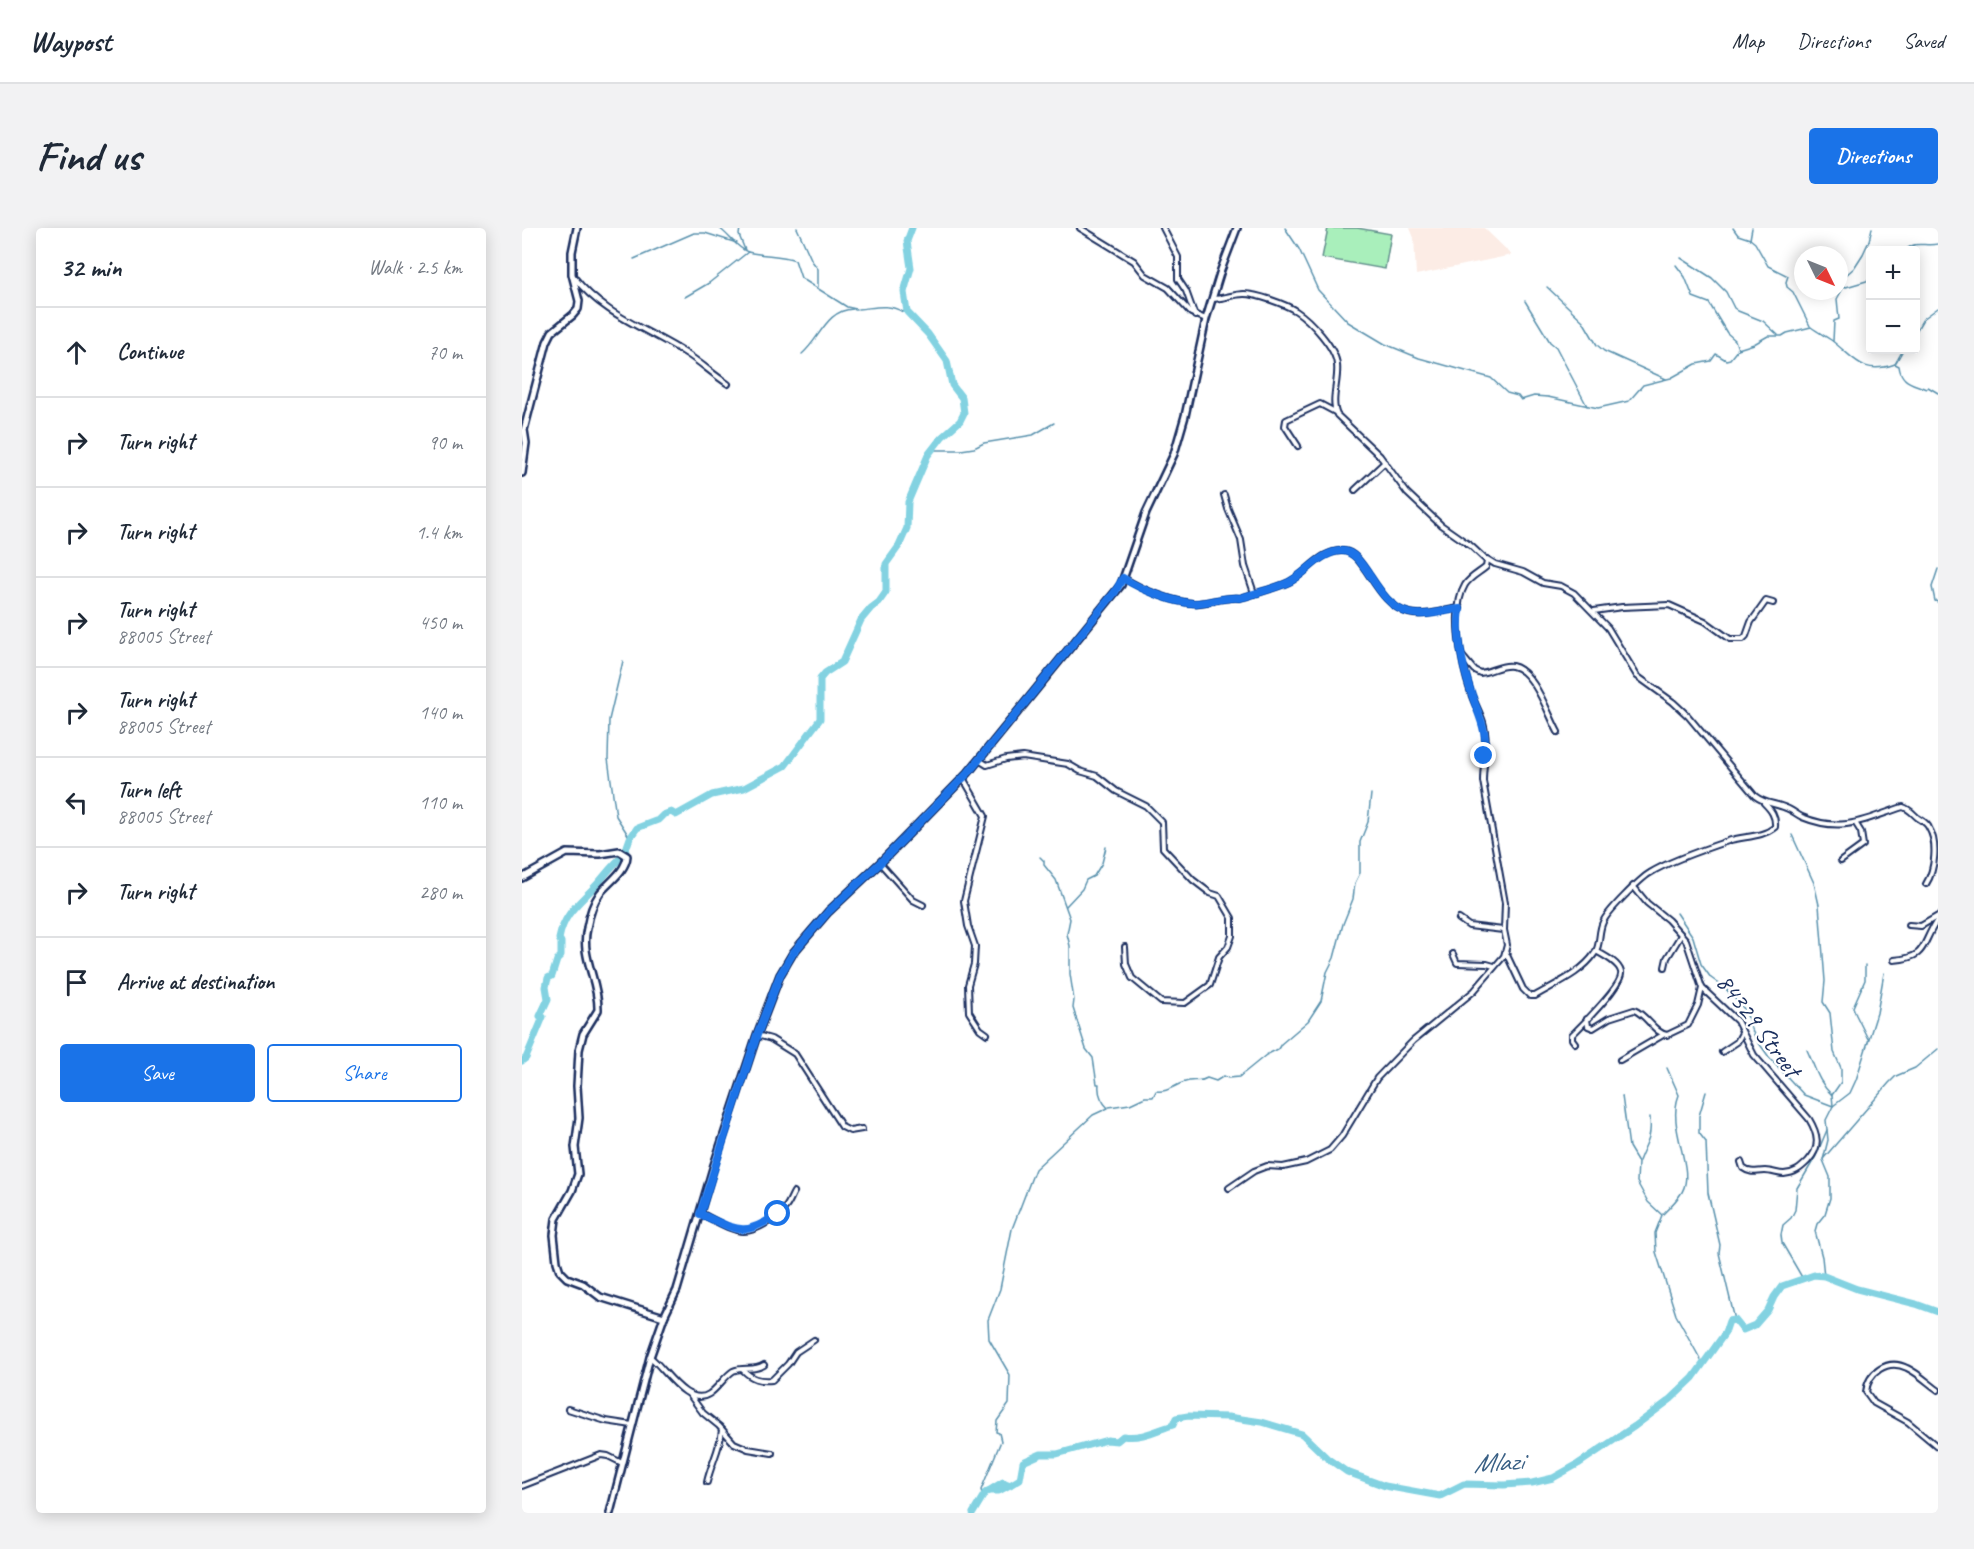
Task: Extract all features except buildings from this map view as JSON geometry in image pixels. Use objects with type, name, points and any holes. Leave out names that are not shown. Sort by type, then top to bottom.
[{"type":"street","points":[[522,473],[526,442],[524,430],[547,342],[552,332],[578,309],[579,301],[572,274],[572,252],[578,228]]},
{"type":"street","points":[[1080,228],[1134,261],[1145,274],[1168,288],[1195,316],[1206,320]]},
{"type":"street","points":[[1163,228],[1178,257],[1178,279],[1186,291],[1195,316]]},
{"type":"street","points":[[610,1513],[650,1357],[664,1317],[677,1290],[757,1035],[780,975],[793,953],[828,912],[880,863],[979,760],[1115,592],[1123,578],[1146,513],[1174,454],[1185,416],[1206,320],[1237,228]]},
{"type":"street","points":[[572,274],[585,292],[603,305],[625,320],[687,354],[728,384]]},
{"type":"street","points":[[1212,299],[1240,294],[1250,295],[1288,307],[1302,315],[1328,344],[1336,358],[1338,373],[1335,412]]},
{"type":"street","points":[[1298,446],[1284,424],[1286,420],[1320,404],[1335,412],[1385,462],[1407,493],[1441,525],[1484,557],[1495,564],[1523,572],[1543,583],[1564,587],[1574,593],[1594,611],[1615,638],[1637,676],[1688,716],[1755,796],[1772,811],[1776,820],[1775,827],[1769,832],[1732,840],[1652,871],[1633,886],[1604,919],[1596,951],[1581,968],[1532,997],[1523,989],[1506,953],[1505,903],[1483,781],[1486,740],[1483,722],[1471,693],[1458,637],[1463,589],[1466,583],[1487,565],[1484,557]]},
{"type":"street","points":[[1355,490],[1385,462]]},
{"type":"street","points":[[1224,495],[1241,540],[1245,566],[1254,593]]},
{"type":"street","points":[[1123,578],[1139,588],[1189,603],[1240,598],[1289,582],[1323,557],[1343,551],[1355,555],[1380,592],[1389,602],[1403,611],[1417,614],[1460,609]]},
{"type":"street","points":[[1594,611],[1669,605],[1705,621],[1731,639],[1737,640],[1746,636],[1751,622],[1766,601],[1773,603]]},
{"type":"street","points":[[1462,656],[1474,670],[1480,673],[1512,666],[1528,675],[1536,686],[1558,732]]},
{"type":"street","points":[[979,760],[987,765],[1012,758],[1064,763],[1097,776],[1116,791],[1146,806],[1162,822],[1163,848],[1192,880],[1219,896],[1232,918],[1230,944],[1219,957],[1212,982],[1207,989],[1185,1003],[1161,1002],[1132,978],[1126,964],[1125,947]]},
{"type":"street","points":[[963,778],[985,816],[964,901],[968,926],[975,946],[974,964],[968,985],[969,1012],[980,1029],[987,1034]]},
{"type":"street","points":[[1764,802],[1777,804],[1799,816],[1821,823],[1856,824],[1905,808],[1928,825],[1931,832],[1934,849],[1931,875],[1926,884]]},
{"type":"street","points":[[1841,861],[1863,845],[1862,832],[1856,824]]},
{"type":"street","points":[[1934,849],[1938,854]]},
{"type":"street","points":[[522,878],[567,853],[593,855],[619,851],[627,856],[625,864],[597,898],[586,930],[585,955],[593,976],[598,1010],[583,1034],[578,1054],[579,1118],[575,1147],[578,1174],[572,1191],[556,1219],[554,1235],[558,1267],[567,1278],[583,1284],[600,1297],[664,1317]]},
{"type":"street","points":[[880,863],[913,900],[923,905]]},
{"type":"street","name":"84329 Street","points":[[1633,886],[1647,903],[1682,935],[1691,952],[1702,988],[1737,1021],[1754,1055],[1809,1119],[1815,1131],[1817,1149],[1798,1170],[1780,1174],[1747,1171],[1741,1162]]},
{"type":"street","points":[[1909,925],[1921,926],[1938,918]]},
{"type":"street","points":[[1894,960],[1913,958],[1918,954],[1938,918]]},
{"type":"street","points":[[1459,919],[1470,926],[1504,930]]},
{"type":"street","points":[[1665,967],[1667,958],[1682,935]]},
{"type":"street","points":[[1575,1043],[1572,1035],[1616,987],[1622,977],[1618,966],[1596,951]]},
{"type":"street","points":[[1228,1188],[1267,1166],[1283,1167],[1306,1162],[1330,1150],[1342,1136],[1377,1078],[1413,1041],[1474,991],[1506,953]]},
{"type":"street","points":[[1453,954],[1456,963],[1494,966]]},
{"type":"street","points":[[1620,1060],[1663,1035],[1688,1025],[1698,1005],[1702,988]]},
{"type":"street","points":[[1587,1019],[1588,1026],[1593,1028],[1609,1018],[1634,1010],[1647,1018],[1663,1035]]},
{"type":"street","points":[[1722,1052],[1737,1041],[1743,1033]]},
{"type":"street","points":[[757,1035],[771,1039],[795,1054],[842,1127],[850,1131],[862,1129]]},
{"type":"street","points":[[700,1214],[743,1231],[750,1230],[762,1225],[785,1208],[794,1192]]},
{"type":"street","points":[[742,1369],[750,1377],[760,1381],[772,1380],[796,1352],[814,1340]]},
{"type":"street","points":[[650,1357],[669,1378],[689,1394],[703,1413],[734,1443],[748,1449],[772,1453]]},
{"type":"street","points":[[689,1394],[708,1395],[731,1372],[758,1369],[764,1365]]},
{"type":"street","points":[[1938,1390],[1907,1368],[1890,1365],[1871,1376],[1866,1392],[1874,1403],[1908,1422],[1938,1447]]},
{"type":"street","points":[[568,1410],[606,1421],[632,1425]]},
{"type":"street","points":[[707,1482],[712,1461],[719,1448],[722,1430]]},
{"type":"street","points":[[522,1486],[601,1455],[622,1463]]},
{"type":"shaded area","points":[[1410,228],[1484,228],[1512,255],[1416,275],[1414,238]]},
{"type":"green space","points":[[1328,228],[1357,228],[1391,234],[1385,269],[1322,258]]},
{"type":"waterway","points":[[719,228],[748,252],[795,260],[801,278],[847,307],[856,309]]},
{"type":"waterway","points":[[740,228],[739,235],[745,250]]},
{"type":"waterway","points":[[797,228],[818,269],[818,287]]},
{"type":"waterway","points":[[625,852],[637,828],[671,812],[676,815],[712,795],[744,788],[785,766],[820,719],[820,679],[842,662],[861,620],[886,592],[886,564],[899,546],[907,528],[908,502],[928,455],[942,437],[960,421],[964,413],[962,398],[952,385],[947,361],[928,334],[907,312],[904,292],[911,268],[907,241],[912,228]]},
{"type":"waterway","points":[[1285,228],[1299,249],[1318,290],[1348,322],[1385,344],[1419,358],[1491,378],[1507,393],[1518,396],[1521,400],[1534,396],[1548,397],[1598,408],[1629,401],[1643,385],[1671,378],[1696,364],[1711,361],[1716,354],[1726,360],[1730,359],[1738,349],[1768,336],[1782,336],[1811,327],[1860,363],[1874,368],[1895,364],[1899,366],[1902,376],[1908,382],[1926,389],[1928,387],[1938,393]]},
{"type":"waterway","points":[[1733,228],[1738,235],[1755,243],[1768,266],[1788,276],[1787,287],[1793,292],[1810,326]]},
{"type":"waterway","points":[[1750,239],[1752,228]]},
{"type":"waterway","points":[[1833,341],[1834,321],[1839,319],[1837,299],[1845,276],[1854,268],[1863,254],[1872,228]]},
{"type":"waterway","points":[[634,259],[694,233],[705,233],[737,243]]},
{"type":"waterway","points":[[1911,246],[1938,244]]},
{"type":"waterway","points":[[685,297],[709,283],[748,252]]},
{"type":"waterway","points":[[1681,258],[1712,278],[1726,292],[1734,308],[1763,321],[1778,335]]},
{"type":"waterway","points":[[1676,265],[1685,277],[1693,297],[1709,303],[1727,333],[1735,340],[1738,349]]},
{"type":"waterway","points":[[1848,286],[1866,281]]},
{"type":"waterway","points":[[1547,287],[1583,321],[1597,345],[1604,351],[1666,379]]},
{"type":"waterway","points":[[1525,301],[1550,342],[1556,347],[1587,406]]},
{"type":"waterway","points":[[858,309],[886,307],[903,312],[907,310]]},
{"type":"waterway","points":[[1920,324],[1923,319],[1938,308]]},
{"type":"waterway","points":[[802,354],[836,314],[853,309]]},
{"type":"waterway","points":[[1895,364],[1901,354]]},
{"type":"waterway","points":[[932,450],[961,450],[974,448],[984,443],[1033,435],[1054,423]]},
{"type":"waterway","points":[[1938,569],[1932,587],[1935,601],[1938,602]]},
{"type":"waterway","points":[[623,661],[609,720],[608,759],[616,816],[630,838]]},
{"type":"waterway","points":[[1109,1107],[1153,1097],[1156,1091],[1165,1091],[1189,1081],[1207,1078],[1216,1081],[1224,1076],[1239,1077],[1266,1055],[1278,1049],[1308,1021],[1321,1001],[1327,972],[1334,958],[1343,924],[1353,899],[1355,883],[1360,873],[1360,842],[1368,822],[1371,794]]},
{"type":"waterway","points":[[1792,835],[1814,883],[1819,905],[1825,981],[1823,1002],[1830,1013],[1834,1052],[1841,1068],[1841,1082],[1832,1095],[1833,1106],[1826,1120],[1828,1140],[1823,1160],[1830,1177],[1830,1198],[1825,1214],[1817,1224],[1815,1231],[1824,1276]]},
{"type":"waterway","points":[[1066,906],[1082,889],[1086,880],[1094,876],[1102,863],[1106,847]]},
{"type":"waterway","points":[[522,1061],[526,1058],[543,1017],[540,1016],[548,999],[546,987],[548,978],[552,976],[557,960],[561,956],[559,939],[561,930],[574,908],[623,856]]},
{"type":"waterway","points":[[983,1497],[981,1490],[1001,1441],[999,1433],[996,1432],[997,1421],[1009,1404],[1010,1375],[989,1339],[988,1320],[1000,1289],[1012,1229],[1035,1169],[1093,1115],[1108,1108],[1100,1096],[1093,1058],[1086,1049],[1073,1008],[1070,946],[1067,934],[1070,919],[1056,880],[1040,857]]},
{"type":"waterway","points":[[1677,913],[1693,937],[1701,964],[1711,978],[1725,988],[1746,1011],[1756,1039],[1769,1057],[1804,1095],[1833,1106],[1850,1093],[1856,1080],[1877,1013],[1884,973]]},
{"type":"waterway","points":[[1865,965],[1865,980],[1853,1007],[1868,1039]]},
{"type":"waterway","points":[[1823,1159],[1896,1076],[1915,1068],[1938,1049]]},
{"type":"waterway","points":[[1807,1050],[1820,1080],[1832,1095]]},
{"type":"waterway","points":[[1663,1214],[1682,1192],[1686,1171],[1676,1121],[1679,1095],[1667,1068]]},
{"type":"waterway","points":[[1706,1092],[1699,1116],[1699,1133],[1706,1142],[1708,1193],[1735,1320]]},
{"type":"waterway","points":[[1622,1096],[1629,1147],[1638,1162],[1637,1182],[1648,1202],[1662,1215],[1655,1233],[1656,1252],[1676,1315],[1703,1364]]},
{"type":"waterway","points":[[1639,1161],[1649,1136],[1650,1117]]},
{"type":"waterway","points":[[1803,1279],[1782,1243],[1781,1235],[1783,1225],[1791,1218],[1795,1210],[1797,1188],[1816,1156],[1827,1130]]},
{"type":"waterway","name":"Mlazi","points":[[973,1513],[985,1493],[1003,1482],[1010,1485],[1020,1479],[1023,1462],[1041,1454],[1057,1454],[1107,1440],[1117,1441],[1123,1436],[1149,1434],[1173,1425],[1176,1418],[1188,1416],[1228,1417],[1262,1422],[1302,1434],[1327,1458],[1347,1472],[1385,1486],[1440,1496],[1464,1484],[1532,1483],[1553,1478],[1578,1464],[1671,1399],[1693,1378],[1725,1333],[1729,1321],[1735,1320],[1743,1330],[1755,1325],[1768,1310],[1782,1286],[1814,1275],[1824,1276],[1857,1289],[1938,1312]]},
{"type":"waterway","name":"Mlazi","points":[[988,1491],[999,1491],[1010,1485]]},
{"type":"route","points":[[778,1214],[762,1225],[743,1231],[700,1214],[757,1035],[780,975],[793,953],[828,912],[880,863],[968,773],[1121,585],[1123,578],[1139,588],[1189,603],[1225,600],[1240,598],[1289,582],[1328,554],[1348,551],[1359,560],[1383,596],[1403,611],[1423,614],[1460,609],[1458,637],[1471,693],[1483,722],[1486,740],[1484,756]]}]
